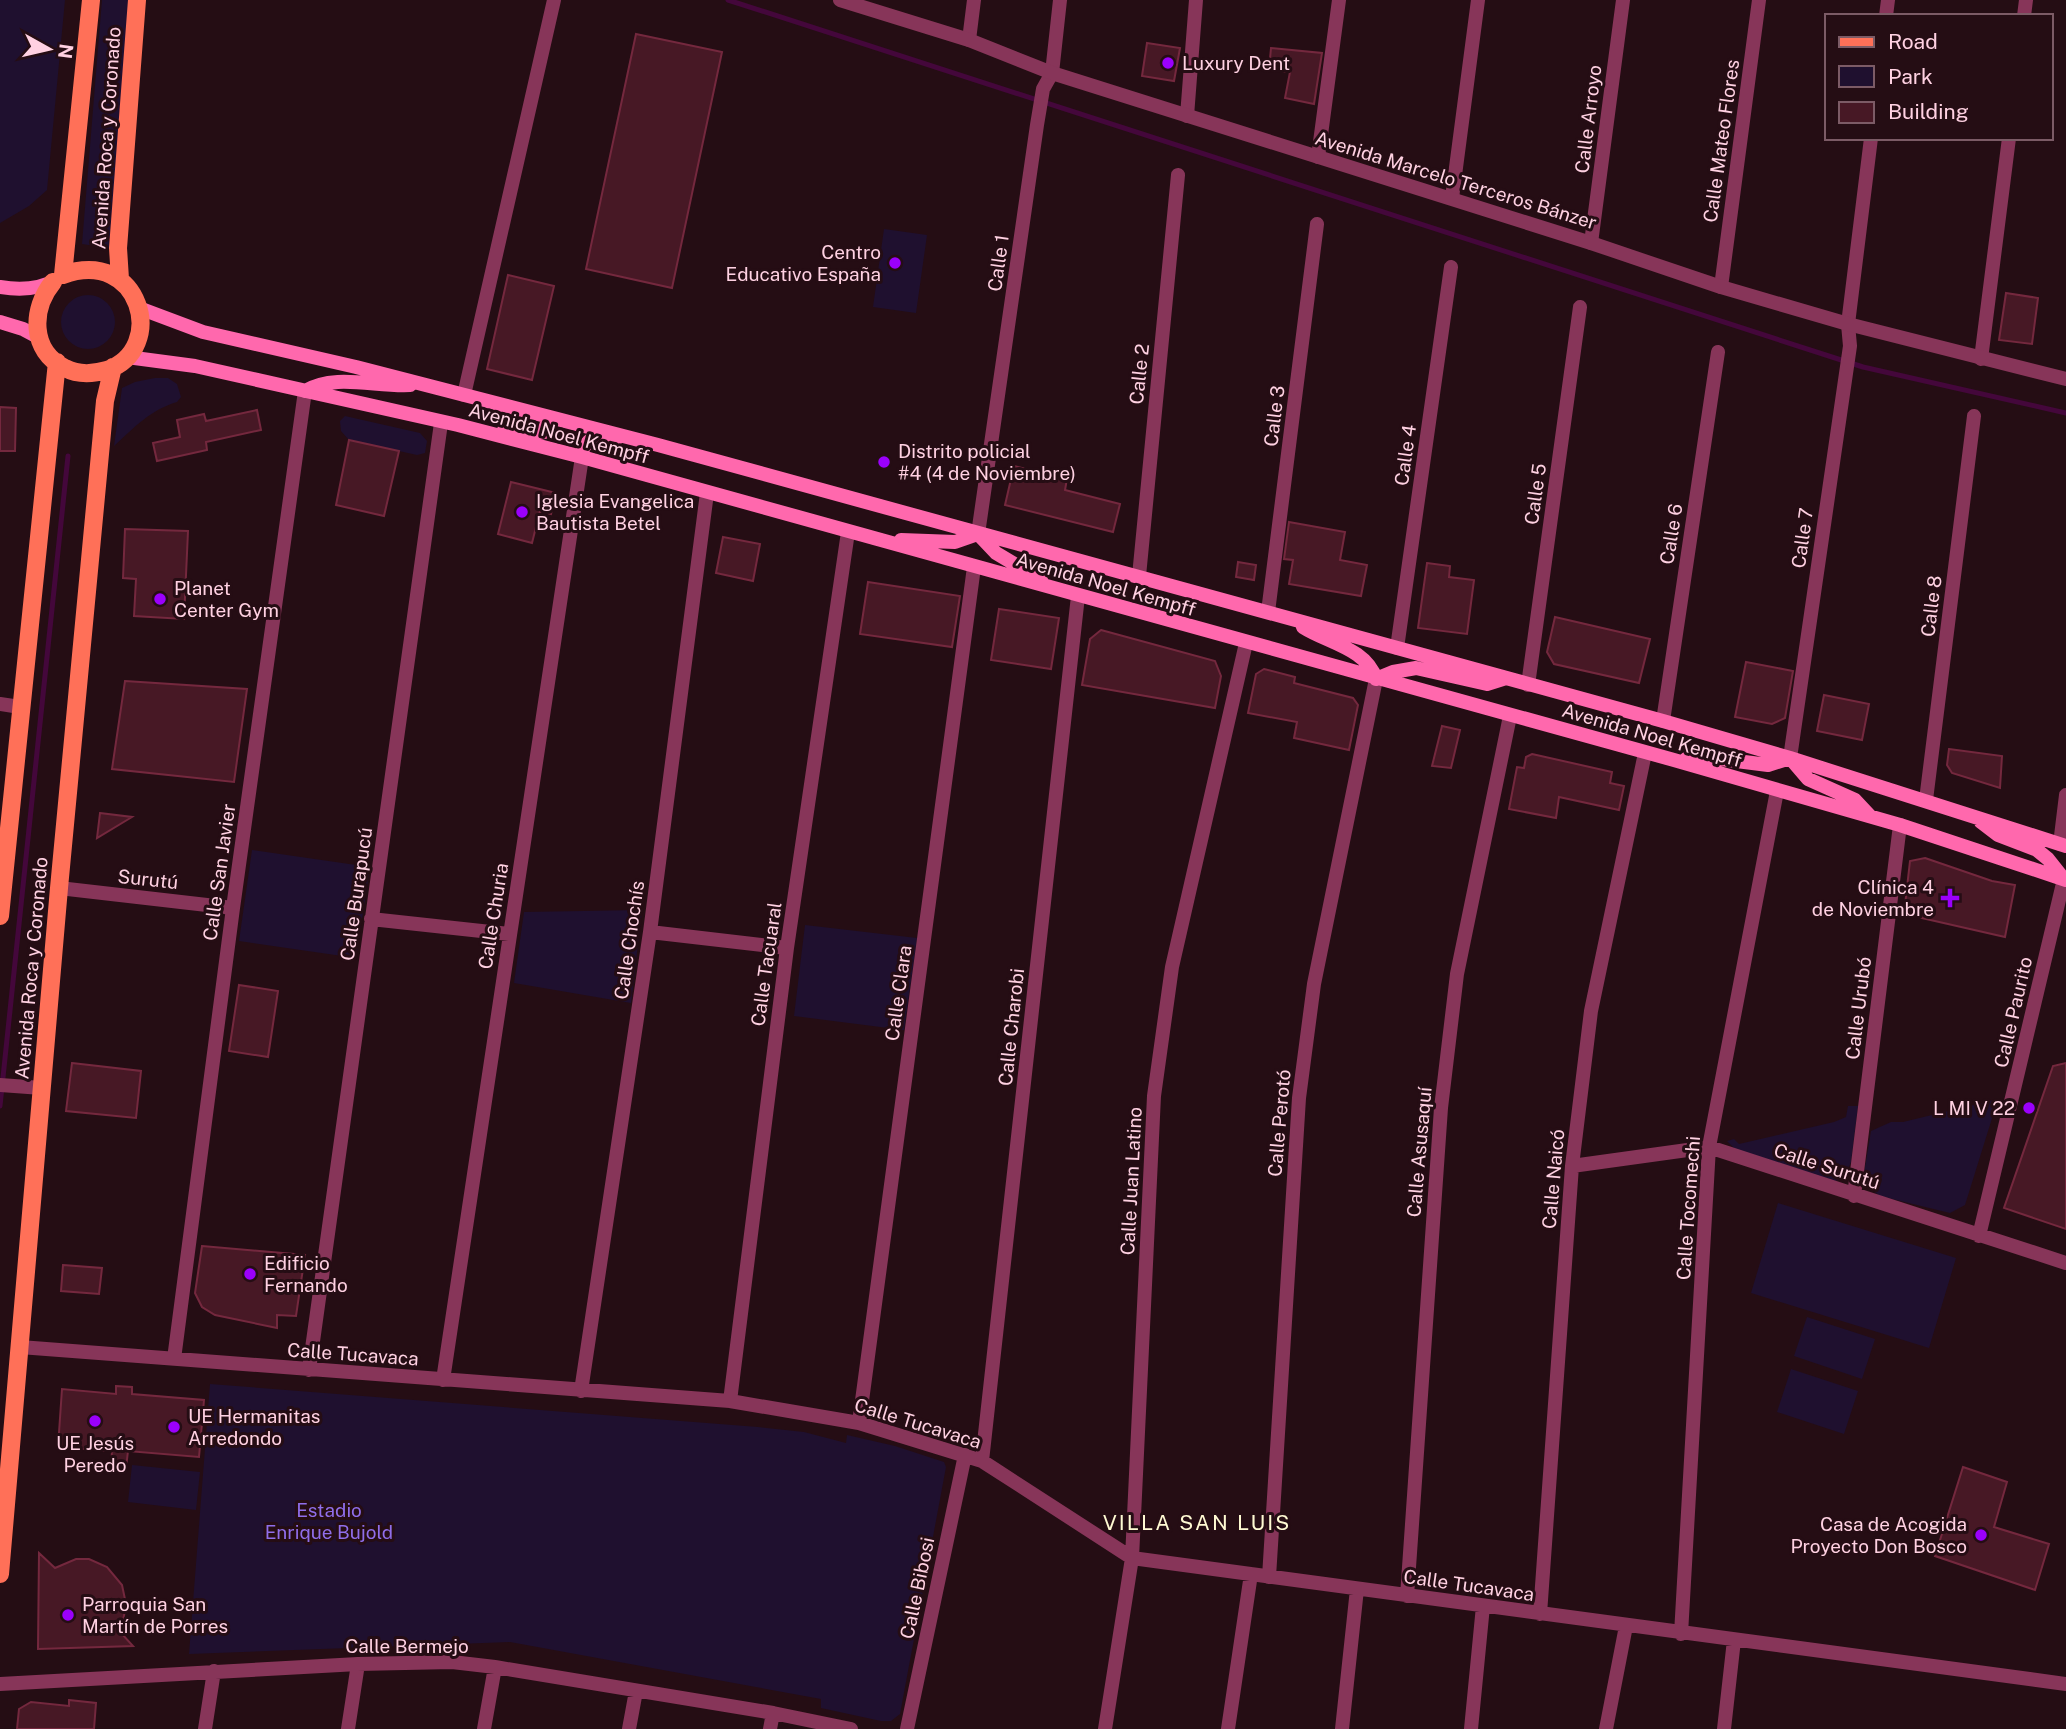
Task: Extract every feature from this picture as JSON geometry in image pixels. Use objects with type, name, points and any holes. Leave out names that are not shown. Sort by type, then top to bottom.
[{"type":"main road","name":"Avenida Roca y Coronado","points":[[58,278],[91,0]]},
{"type":"main road","name":"Avenida Roca y Coronado","points":[[120,279],[118,248],[137,0]]},
{"type":"main road","points":[[0,287],[34,288],[77,270],[92,268],[120,279],[132,291],[139,308],[141,325],[136,342],[120,362],[97,373],[81,373],[65,368],[44,349],[38,337],[38,308],[44,294],[58,278]]},
{"type":"main road","name":"Avenida Noel Kempff","points":[[139,308],[203,332],[423,384],[658,445],[1508,678],[1790,758],[2063,845]]},
{"type":"main road","points":[[0,323],[23,329],[38,337]]},
{"type":"main road","name":"Avenida Roca y Coronado","points":[[0,916],[57,362]]},
{"type":"main road","name":"Avenida Roca y Coronado","points":[[0,1574],[59,888],[106,401],[120,362]]},
{"type":"main road","name":"Avenida Noel Kempff","points":[[120,362],[195,366],[458,425],[582,457],[1674,760],[1900,825],[2065,879]]},
{"type":"main road","points":[[305,391],[317,383],[336,380],[387,386],[423,384]]},
{"type":"main road","points":[[458,425],[538,433],[544,432],[549,417]]},
{"type":"main road","points":[[582,457],[583,448],[589,441],[597,439],[658,445]]},
{"type":"main road","points":[[865,537],[946,543],[966,540],[978,534],[996,553],[1072,594]]},
{"type":"main road","points":[[1276,614],[1358,654],[1372,666],[1376,679],[1393,672],[1416,668],[1487,684],[1508,678]]},
{"type":"main road","points":[[1674,760],[1713,758],[1768,765],[1790,758],[1808,779],[1855,800],[1870,816]]},
{"type":"main road","points":[[1968,813],[1998,835],[2037,850],[2065,879]]},
{"type":"street","points":[[464,395],[554,0]]},
{"type":"street","name":"Avenida Marcelo Terceros Bánzer","points":[[840,0],[969,40],[1052,73],[1452,198],[1721,287],[1848,324],[2066,379]]},
{"type":"street","points":[[969,40],[974,0]]},
{"type":"street","name":"Calle 1","points":[[978,534],[1037,125],[1043,89],[1052,73],[1060,0]]},
{"type":"street","points":[[1186,116],[1196,0]]},
{"type":"street","points":[[1318,157],[1339,0]]},
{"type":"street","points":[[1452,198],[1478,0]]},
{"type":"street","name":"Calle Arroyo","points":[[1591,243],[1623,0]]},
{"type":"street","name":"Calle Mateo Flores","points":[[1721,287],[1759,0]]},
{"type":"street","name":"Calle 7","points":[[1790,758],[1850,346],[1848,324],[1871,140]]},
{"type":"street","points":[[1981,359],[2009,140]]},
{"type":"street","name":"Calle 2","points":[[1139,576],[1178,176]]},
{"type":"street","name":"Calle 3","points":[[1276,614],[1317,225]]},
{"type":"street","name":"Calle 4","points":[[1397,648],[1451,267]]},
{"type":"street","name":"Calle 5","points":[[1528,685],[1580,307]]},
{"type":"street","name":"Calle 6","points":[[1662,721],[1718,352]]},
{"type":"street","name":"Calle San Javier","points":[[174,1359],[305,391]]},
{"type":"street","name":"Calle 8","points":[[1926,800],[1974,416]]},
{"type":"street","name":"Calle Burapucú","points":[[309,1370],[441,423]]},
{"type":"street","name":"Calle Churia","points":[[443,1380],[582,457]]},
{"type":"street","name":"Calle Chochís","points":[[581,1391],[650,932],[707,493]]},
{"type":"street","name":"Calle Tacuaral","points":[[730,1401],[787,948],[848,532]]},
{"type":"street","name":"Calle Clara","points":[[859,1423],[974,567]]},
{"type":"street","name":"Calle Charobi","points":[[982,1461],[1072,594]]},
{"type":"street","name":"Calle Juan Latino","points":[[1105,1729],[1132,1558],[1154,1096],[1172,967],[1246,643]]},
{"type":"street","name":"Calle Perotó","points":[[1269,1577],[1299,1098],[1314,984],[1376,679]]},
{"type":"street","points":[[0,704],[20,707]]},
{"type":"street","name":"Calle Asusaquí","points":[[1407,1596],[1443,1094],[1457,974],[1510,716]]},
{"type":"street","name":"Calle Naicó","points":[[1540,1614],[1572,1166],[1591,1011],[1646,753]]},
{"type":"street","name":"Calle Tocomechi","points":[[1681,1634],[1709,1147],[1776,791]]},
{"type":"street","points":[[2063,845],[2066,795]]},
{"type":"street","name":"Calle Urubó","points":[[1854,1196],[1900,825]]},
{"type":"street","name":"Calle Paurito","points":[[1979,1236],[2065,879]]},
{"type":"street","name":"Surutú","points":[[59,888],[233,908]]},
{"type":"street","points":[[371,919],[509,934]]},
{"type":"street","points":[[650,932],[787,948]]},
{"type":"street","points":[[0,1085],[42,1088]]},
{"type":"street","name":"Calle Surutú","points":[[1572,1166],[1709,1147],[2066,1264]]},
{"type":"street","name":"Calle Tucavaca","points":[[20,1347],[730,1401],[859,1423],[982,1461],[1132,1558],[2066,1684]]},
{"type":"street","name":"Calle Bibosi","points":[[907,1729],[965,1455]]},
{"type":"street","points":[[1228,1729],[1251,1574]]},
{"type":"street","points":[[1342,1729],[1357,1589]]},
{"type":"street","points":[[1471,1729],[1483,1606]]},
{"type":"street","points":[[1606,1729],[1626,1626]]},
{"type":"street","points":[[1724,1729],[1734,1640]]},
{"type":"street","name":"Calle Bermejo","points":[[0,1684],[214,1671],[452,1662],[773,1713],[851,1729]]},
{"type":"street","points":[[348,1729],[358,1664]]},
{"type":"street","points":[[484,1729],[495,1667]]},
{"type":"street","points":[[205,1729],[214,1671]]},
{"type":"street","points":[[629,1729],[636,1691]]},
{"type":"street","points":[[770,1729],[773,1713]]},
{"type":"green space","points":[[0,0],[65,0],[47,190],[29,206],[0,223]]},
{"type":"green space","points":[[102,0],[129,0],[109,248],[82,244]]},
{"type":"green space","points":[[884,229],[927,235],[916,313],[873,307]]},
{"type":"green space","points":[[88,295],[107,303],[115,322],[107,341],[88,349],[69,341],[61,322],[69,303]]},
{"type":"green space","points":[[155,378],[168,378],[177,384],[181,397],[177,402],[143,420],[114,446],[122,388]]},
{"type":"green space","points":[[345,416],[420,433],[427,441],[425,453],[417,455],[349,440],[341,431],[340,421]]},
{"type":"green space","points":[[252,850],[370,867],[356,958],[239,941]]},
{"type":"green space","points":[[642,910],[631,1003],[514,983],[524,912]]},
{"type":"green space","points":[[805,925],[917,938],[904,1030],[794,1016]]},
{"type":"green space","points":[[1998,1099],[1965,1205],[1950,1213],[1880,1196],[1868,1187],[1864,1173],[1871,1131],[1891,1122],[1903,1122]]},
{"type":"green space","points":[[1848,1106],[1858,1106],[1851,1162],[1844,1179],[1828,1182],[1742,1156],[1727,1141],[1734,1139],[1739,1144],[1834,1122],[1846,1117]]},
{"type":"green space","points":[[1778,1203],[1956,1258],[1929,1348],[1751,1293]]},
{"type":"green space","points":[[1807,1317],[1875,1339],[1862,1379],[1794,1356]]},
{"type":"green space","points":[[1791,1369],[1858,1391],[1844,1434],[1777,1412]]},
{"type":"green space","name":"Estadio Enrique Bujold","points":[[210,1384],[758,1427],[804,1432],[846,1443],[847,1435],[895,1446],[944,1462],[946,1467],[900,1714],[891,1721],[881,1721],[821,1708],[821,1699],[510,1642],[189,1654]]},
{"type":"green space","points":[[132,1465],[200,1472],[196,1510],[128,1502]]},
{"type":"building","points":[[636,34],[722,52],[672,288],[586,269]]},
{"type":"building","points":[[1147,43],[1180,48],[1174,81],[1142,76]]},
{"type":"building","points":[[1271,48],[1322,53],[1314,104],[1285,98],[1290,72],[1269,70]]},
{"type":"building","points":[[508,275],[554,286],[532,380],[487,369]]},
{"type":"building","points":[[2006,293],[2038,298],[2032,344],[1999,340]]},
{"type":"building","points":[[0,407],[16,408],[15,451],[0,451]]},
{"type":"building","points":[[257,410],[261,430],[206,442],[207,450],[157,461],[153,443],[180,437],[177,420],[204,414],[206,421]]},
{"type":"building","points":[[349,440],[399,451],[384,516],[336,505]]},
{"type":"building","points":[[1014,466],[1067,479],[1065,490],[1120,504],[1113,532],[1005,505]]},
{"type":"building","name":"Iglesia Evangelica Bautista Betel","points":[[511,482],[556,493],[551,514],[540,511],[532,543],[498,534]]},
{"type":"building","points":[[1289,522],[1345,532],[1340,560],[1367,565],[1361,596],[1289,584],[1293,560],[1284,559]]},
{"type":"building","points":[[125,529],[188,531],[184,619],[134,616],[136,579],[123,578]]},
{"type":"building","points":[[723,537],[760,544],[753,581],[716,573]]},
{"type":"building","points":[[1238,562],[1256,565],[1254,580],[1236,577]]},
{"type":"building","points":[[1427,563],[1450,566],[1449,577],[1474,580],[1467,634],[1418,628]]},
{"type":"building","points":[[868,582],[960,596],[952,647],[860,634]]},
{"type":"building","points":[[999,609],[1059,618],[1051,669],[991,660]]},
{"type":"building","points":[[1555,617],[1650,639],[1639,683],[1554,664],[1547,652]]},
{"type":"building","points":[[1101,630],[1215,661],[1221,676],[1215,708],[1082,685],[1090,639]]},
{"type":"building","points":[[1746,662],[1793,671],[1785,718],[1772,724],[1735,717]]},
{"type":"building","points":[[1264,669],[1295,677],[1294,683],[1353,698],[1358,705],[1349,750],[1294,738],[1297,722],[1248,713],[1256,674]]},
{"type":"building","points":[[125,681],[247,689],[234,782],[112,769]]},
{"type":"building","points":[[1824,695],[1869,704],[1862,740],[1817,731]]},
{"type":"building","points":[[1442,726],[1460,730],[1451,768],[1432,766]]},
{"type":"building","points":[[1949,749],[2002,756],[2000,788],[1952,773],[1947,765]]},
{"type":"building","points":[[1532,754],[1612,772],[1610,783],[1624,786],[1619,810],[1559,797],[1556,818],[1509,809],[1517,767],[1524,768],[1526,757]]},
{"type":"building","points":[[100,813],[132,817],[97,838]]},
{"type":"building","points":[[1925,858],[1992,881],[2015,885],[2005,937],[1904,914],[1910,861]]},
{"type":"building","points":[[239,985],[278,991],[268,1057],[229,1051]]},
{"type":"building","points":[[72,1063],[141,1071],[136,1118],[66,1111]]},
{"type":"building","points":[[2066,1063],[2066,1229],[2004,1208],[2053,1066]]},
{"type":"building","name":"Edificio Fernando","points":[[202,1246],[305,1255],[296,1316],[277,1315],[277,1328],[215,1315],[202,1307],[195,1293]]},
{"type":"building","points":[[63,1265],[102,1268],[99,1294],[61,1291]]},
{"type":"building","points":[[116,1386],[132,1387],[132,1394],[204,1400],[199,1457],[128,1451],[126,1468],[111,1467],[112,1451],[58,1447],[62,1389],[116,1394]]},
{"type":"building","name":"Casa de Acogida Proyecto Don Bosco","points":[[1963,1467],[2007,1482],[1994,1527],[2049,1544],[2035,1590],[1935,1556]]},
{"type":"building","points":[[39,1553],[55,1568],[76,1559],[89,1559],[107,1567],[122,1585],[126,1604],[121,1633],[133,1646],[38,1649]]},
{"type":"building","points":[[69,1700],[96,1703],[94,1729],[17,1729],[19,1709],[31,1702],[69,1706]]},
{"type":"waterway","points":[[728,0],[1863,367],[2066,413]]},
{"type":"waterway","points":[[0,1106],[68,456]]},
{"type":"place","name":"Luxury Dent","points":[[1168,63]]},
{"type":"place","name":"Centro Educativo España","points":[[895,263]]},
{"type":"place","name":"Distrito policial #4 (4 de Noviembre)","points":[[884,462]]},
{"type":"place","name":"Iglesia Evangelica Bautista Betel","points":[[522,512]]},
{"type":"place","name":"Planet Center Gym","points":[[160,599]]},
{"type":"place","name":"Clínica 4 de Noviembre","points":[[1950,898]]},
{"type":"place","name":"L MI V 22","points":[[2029,1108]]},
{"type":"place","name":"Edificio Fernando","points":[[250,1274]]},
{"type":"place","name":"UE Jesús Peredo","points":[[95,1421]]},
{"type":"place","name":"UE Hermanitas Arredondo","points":[[174,1427]]},
{"type":"place","name":"Casa de Acogida Proyecto Don Bosco","points":[[1981,1535]]},
{"type":"place","name":"Parroquia San Martín de Porres","points":[[68,1615]]},
{"type":"district","name":"VILLA SAN LUIS","points":[[1197,1522]]}]
